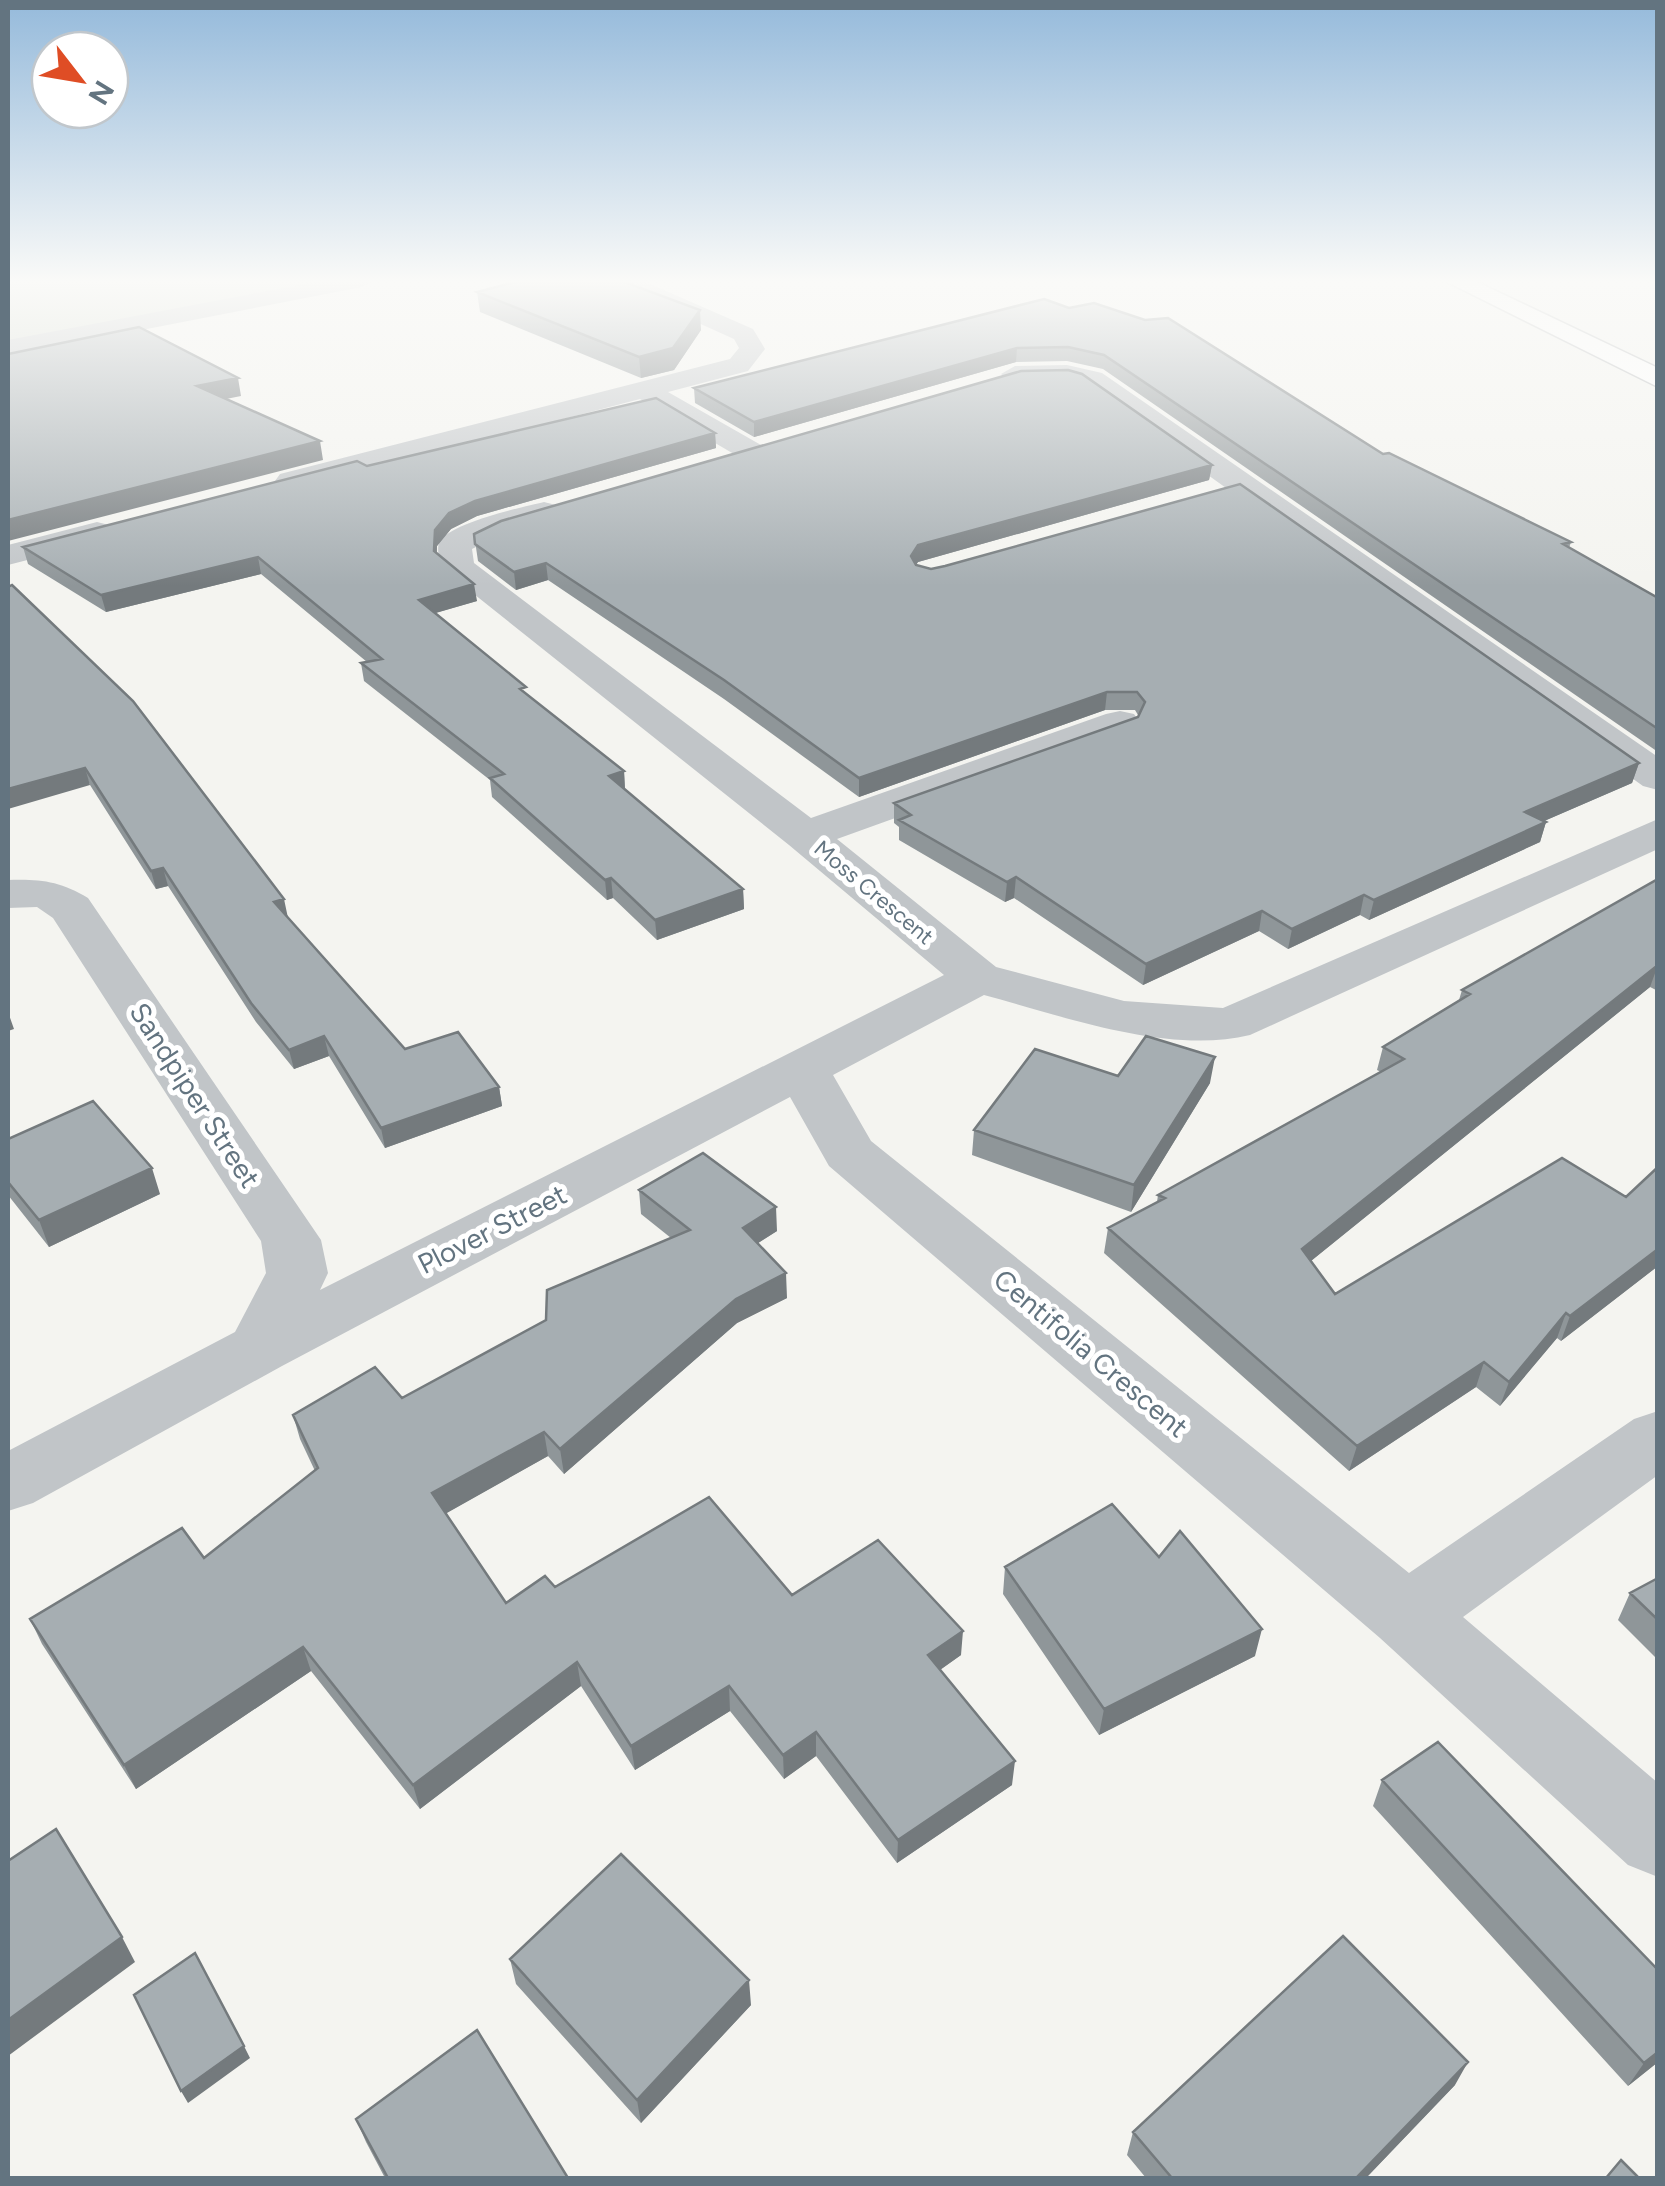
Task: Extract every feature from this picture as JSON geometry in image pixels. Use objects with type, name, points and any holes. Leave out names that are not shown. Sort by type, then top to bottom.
[{"type":"street","points":[[259,490],[674,382]]},
{"type":"street","points":[[979,385],[989,382]]},
{"type":"street","points":[[1096,382],[1658,777]]},
{"type":"street","points":[[645,390],[769,445],[694,467]]},
{"type":"street","points":[[1206,495],[1242,484]]},
{"type":"street","name":"Moss Crescent","points":[[583,500],[490,528],[455,544],[457,567],[805,835],[978,978],[1122,1016],[1231,1024],[1658,832]]},
{"type":"street","points":[[8,555],[124,525]]},
{"type":"street","points":[[805,835],[1120,723]]},
{"type":"street","name":"Sandpiper Street","points":[[8,894],[46,893],[71,908],[291,1240],[297,1273],[259,1349]]},
{"type":"street","name":"Plover Street","points":[[8,1483],[978,978]]},
{"type":"street","name":"Centifolia Crescent","points":[[802,1069],[849,1153],[1407,1615],[1658,1837]]},
{"type":"street","points":[[1407,1615],[1658,1438]]},
{"type":"building","points":[[8,382],[217,382],[197,386],[320,441],[8,520]]},
{"type":"building","points":[[718,382],[896,382],[754,422],[694,388]]},
{"type":"building","points":[[983,382],[1093,382],[1212,465],[918,545],[911,556],[916,565],[931,569],[945,566],[1240,484],[1639,763],[1525,812],[1546,822],[1374,900],[1364,895],[1292,929],[1262,911],[1146,964],[1016,877],[1007,882],[899,820],[911,815],[894,803],[1138,717],[1145,702],[1137,692],[1107,692],[859,778],[724,680],[546,563],[514,572],[475,544],[474,534],[501,521]]},
{"type":"building","points":[[1144,382],[1269,382],[1383,454],[1389,453],[1571,542],[1563,544],[1658,598],[1658,729]]},
{"type":"building","points":[[656,398],[715,433],[475,501],[449,513],[435,530],[434,551],[474,584],[419,600],[526,687],[520,689],[624,771],[609,776],[743,889],[655,920],[611,878],[605,880],[490,778],[504,774],[361,663],[382,659],[258,557],[101,595],[23,547],[357,461],[367,466]]},
{"type":"building","points":[[12,585],[133,701],[284,899],[274,902],[405,1049],[458,1032],[499,1087],[381,1128],[324,1036],[289,1050],[251,1003],[163,868],[151,871],[85,768],[8,789],[8,587]]},
{"type":"building","points":[[1658,879],[1658,965],[1302,1249],[1335,1294],[1562,1158],[1626,1197],[1658,1167],[1658,1249],[1570,1316],[1566,1313],[1509,1382],[1484,1362],[1357,1446],[1108,1228],[1165,1198],[1158,1195],[1404,1059],[1383,1047],[1470,994],[1462,990]]},
{"type":"building","points":[[1146,1036],[1215,1057],[1134,1185],[974,1130],[1035,1049],[1118,1076]]},
{"type":"building","points":[[93,1101],[152,1168],[39,1220],[8,1182],[8,1139]]},
{"type":"building","points":[[703,1153],[776,1207],[743,1228],[786,1273],[736,1299],[560,1449],[544,1432],[432,1493],[506,1603],[545,1576],[555,1587],[709,1497],[792,1595],[878,1540],[963,1631],[928,1655],[1015,1761],[898,1840],[816,1732],[783,1755],[729,1686],[631,1746],[577,1662],[413,1785],[303,1647],[124,1765],[30,1619],[182,1528],[204,1558],[318,1468],[293,1415],[375,1367],[402,1398],[546,1320],[547,1290],[690,1230],[639,1190]]},
{"type":"building","points":[[1112,1504],[1159,1557],[1180,1531],[1262,1629],[1104,1709],[1005,1567]]},
{"type":"building","points":[[1658,1578],[1658,1620],[1630,1593]]},
{"type":"building","points":[[1438,1742],[1658,1970],[1658,2052],[1644,2063],[1382,1780]]},
{"type":"building","points":[[56,1829],[122,1937],[8,2020],[8,1861]]},
{"type":"building","points":[[621,1854],[749,1980],[637,2100],[510,1959]]},
{"type":"building","points":[[1343,1936],[1468,2062],[1356,2178],[1172,2178],[1133,2132]]},
{"type":"building","points":[[195,1953],[244,2046],[181,2091],[134,1995]]},
{"type":"building","points":[[477,2030],[568,2178],[388,2178],[356,2119]]},
{"type":"building","points":[[1621,2160],[1639,2178],[1606,2178]]}]
